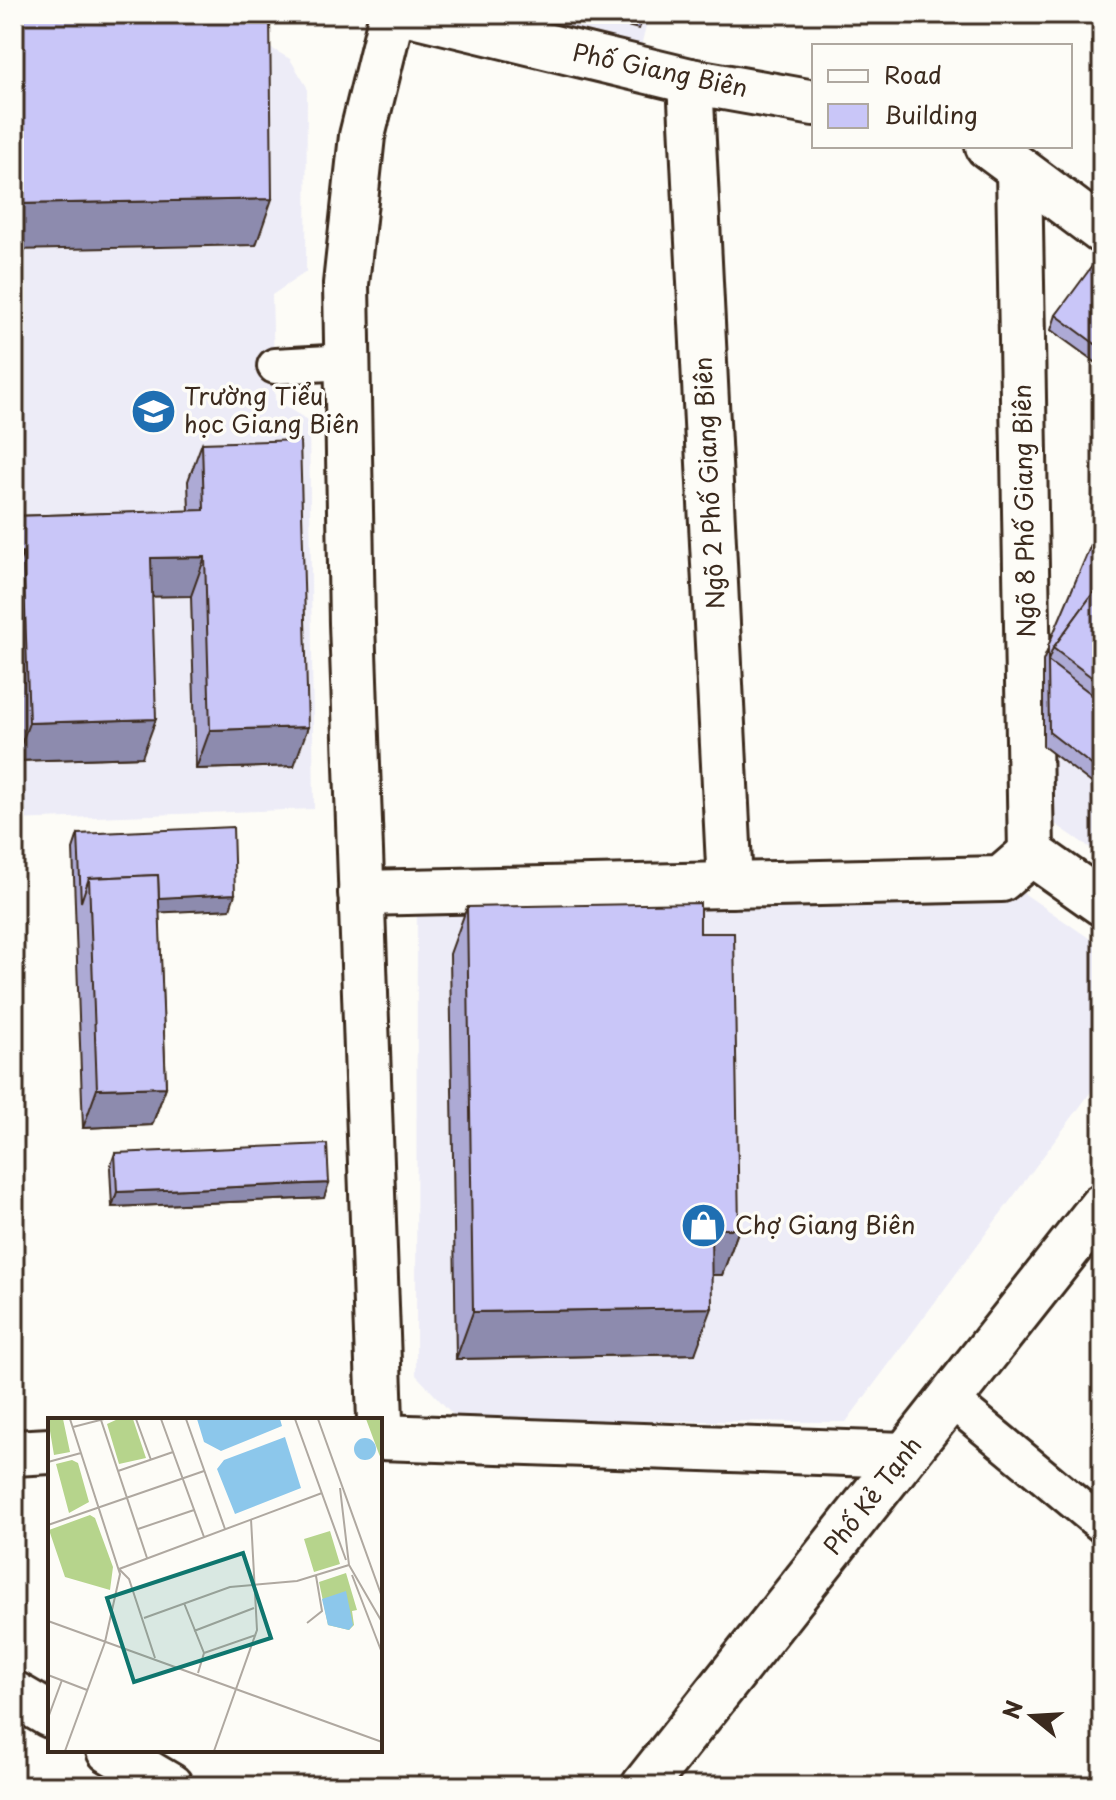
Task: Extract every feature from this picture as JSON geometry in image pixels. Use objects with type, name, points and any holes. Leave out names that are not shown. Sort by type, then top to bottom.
[{"type":"street","points":[[380,1418],[353,639],[346,284],[362,136],[392,14]]},
{"type":"street","name":"Phố Giang Biên","points":[[413,14],[690,81],[812,103]]},
{"type":"street","name":"Ngõ 2 Phố Giang Biên","points":[[690,81],[730,885]]},
{"type":"street","points":[[1003,157],[1102,231]]},
{"type":"street","name":"Ngõ 8 Phố Giang Biên","points":[[1003,157],[1031,853]]},
{"type":"street","points":[[361,893],[1001,879],[1031,853],[1102,903]]},
{"type":"street","name":"Phố Kẻ Tạnh","points":[[644,1786],[1102,1206]]},
{"type":"street","points":[[382,1437],[905,1455]]},
{"type":"street","points":[[14,1453],[48,1451]]},
{"type":"street","points":[[14,1694],[48,1714]]},
{"type":"street","points":[[112,1752],[170,1786]]},
{"type":"lane","points":[[275,366],[347,362]]},
{"type":"lane","points":[[950,1399],[1102,1525]]},
{"type":"shaded area","name":"Trường Tiểu học Giang Biên","points":[[14,14],[219,18],[290,59],[307,87],[306,272],[272,295],[275,400],[309,421],[314,809],[14,820]]},
{"type":"shaded area","points":[[484,14],[649,14],[639,54]]},
{"type":"shaded area","points":[[1102,522],[1102,856],[1042,815],[1043,746]]},
{"type":"shaded area","name":"Chợ Giang Biên","points":[[997,875],[1102,947],[1102,1077],[846,1422],[458,1420],[416,1375],[417,895]]},
{"type":"building","points":[[14,14],[270,14],[272,199],[14,204]]},
{"type":"building","points":[[1098,258],[1102,260],[1102,349],[1056,315]]},
{"type":"building","points":[[300,440],[308,727],[210,730],[205,557],[151,558],[156,719],[29,723],[23,552],[14,553],[14,516],[204,510],[202,443]]},
{"type":"building","points":[[1102,519],[1102,581],[1053,648],[1048,661],[1048,646]]},
{"type":"building","points":[[1102,581],[1102,685],[1053,648]]},
{"type":"building","points":[[1048,661],[1102,702],[1102,773],[1049,732]]},
{"type":"building","points":[[233,827],[235,894],[159,898],[158,875],[89,878],[81,902],[78,834]]},
{"type":"building","points":[[158,875],[166,1087],[97,1089],[89,878]]},
{"type":"building","points":[[700,903],[700,933],[734,933],[739,1229],[711,1229],[712,1308],[473,1312],[467,907]]},
{"type":"building","points":[[327,1144],[329,1183],[117,1192],[115,1153]]},
{"type":"place","name":"Trường Tiểu học Giang Biên","points":[[153,411]]},
{"type":"place","name":"Chợ Giang Biên","points":[[704,1226]]}]
